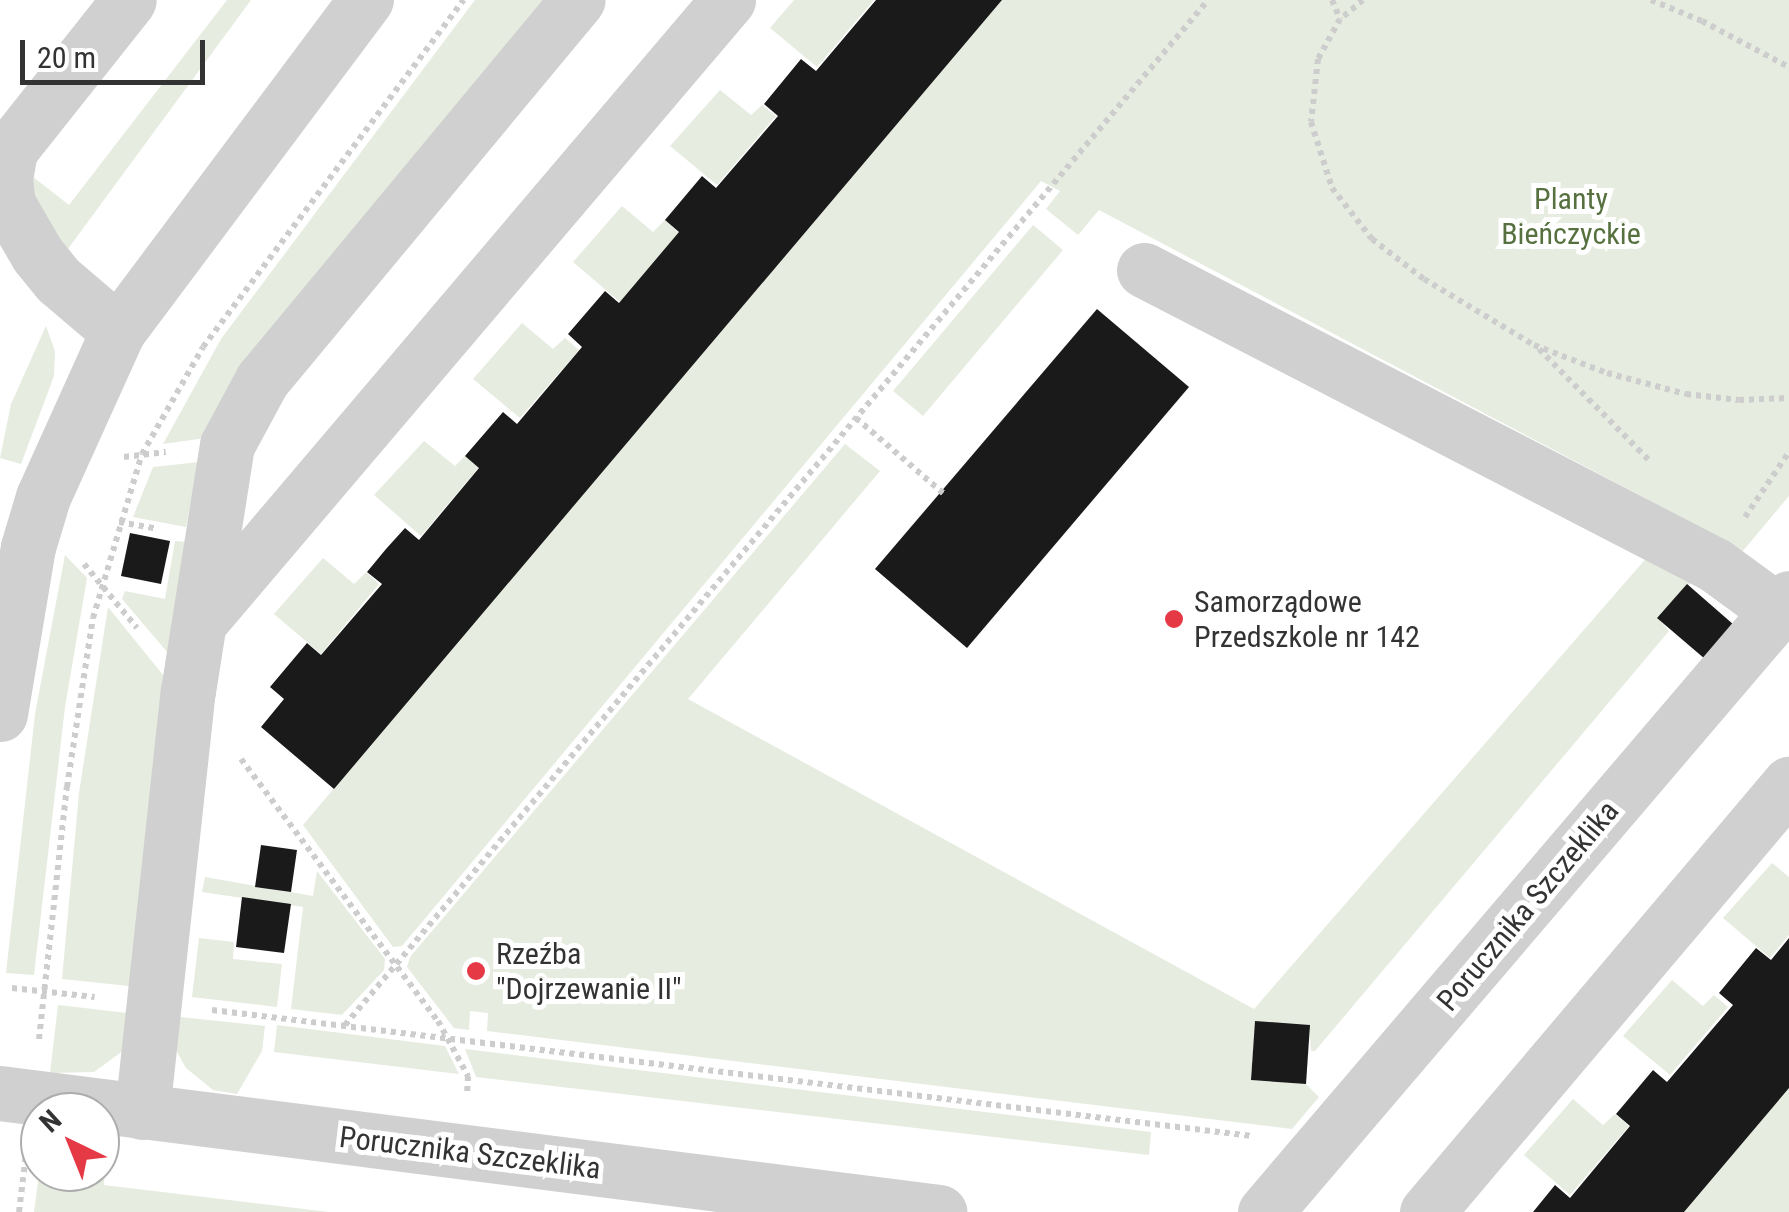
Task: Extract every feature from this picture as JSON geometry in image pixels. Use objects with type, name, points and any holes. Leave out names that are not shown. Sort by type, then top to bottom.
[{"type":"street","points":[[118,331],[58,280],[37,254],[8,204],[5,179],[10,150],[128,0]]},
{"type":"street","points":[[0,714],[28,547],[43,498],[118,331],[366,0]]},
{"type":"street","points":[[142,1112],[188,692],[203,618],[227,445],[262,380],[578,0]]},
{"type":"street","points":[[203,618],[728,0]]},
{"type":"street","points":[[1144,270],[1784,604]]},
{"type":"street","name":"Porucznika Szczeklika","points":[[1265,1212],[1784,604]]},
{"type":"street","points":[[1427,1212],[1789,784]]},
{"type":"street","name":"Porucznika Szczeklika","points":[[0,1094],[940,1212]]},
{"type":"path","points":[[345,1025],[1208,0]]},
{"type":"path","points":[[1332,0],[1340,19]]},
{"type":"path","points":[[1363,0],[1340,19],[1318,59],[1311,122],[1332,188],[1372,240],[1396,260],[1534,345],[1607,373],[1686,394],[1739,400],[1789,398]]},
{"type":"path","points":[[1651,0],[1733,36],[1789,67]]},
{"type":"path","points":[[1534,345],[1659,470]]},
{"type":"path","points":[[856,418],[943,494]]},
{"type":"path","points":[[1715,565],[1789,452]]},
{"type":"path","points":[[188,692],[396,962],[448,1036]]},
{"type":"path","points":[[12,988],[448,1036],[1326,1145]]},
{"type":"green space","points":[[227,0],[251,0],[62,257],[43,244],[28,173],[69,205]]},
{"type":"green space","points":[[475,0],[552,0],[206,438],[163,444],[221,339]]},
{"type":"green space","points":[[794,0],[874,0],[817,67],[770,28]]},
{"type":"green space","name":"Planty Bieńczyckie","points":[[1002,0],[1789,0],[1789,496],[1737,558],[1681,517],[1099,210],[1078,235],[1046,209],[1060,191],[1041,181],[402,946],[393,947],[303,825]]},
{"type":"green space","points":[[720,90],[751,115],[762,105],[776,116],[717,185],[670,146]]},
{"type":"green space","points":[[622,206],[653,232],[665,220],[679,233],[620,302],[573,262]]},
{"type":"green space","points":[[1033,225],[1063,250],[923,416],[893,391]]},
{"type":"green space","points":[[522,323],[553,349],[565,338],[579,350],[520,418],[473,379]]},
{"type":"green space","points":[[46,326],[55,351],[54,376],[21,464],[0,458],[11,404]]},
{"type":"green space","points":[[424,441],[455,466],[466,455],[480,466],[421,536],[374,495]]},
{"type":"green space","points":[[845,444],[880,471],[688,699],[1254,1009],[1649,555],[1696,578],[1657,617],[1669,631],[1315,1051],[1311,1051],[1309,1025],[1255,1022],[1251,1080],[1306,1084],[1319,1097],[1292,1129],[487,1031],[488,1013],[470,1011],[469,1030],[454,1028],[407,967],[410,957]]},
{"type":"green space","points":[[199,462],[186,527],[133,517],[153,467]]},
{"type":"green space","points":[[175,541],[186,542],[168,653],[122,599],[125,591],[165,599]]},
{"type":"green space","points":[[65,555],[87,578],[65,707],[34,975],[6,973],[35,714]]},
{"type":"green space","points":[[323,558],[354,584],[366,572],[379,584],[321,654],[274,614]]},
{"type":"green space","points":[[108,607],[167,680],[138,987],[62,979],[79,793]]},
{"type":"green space","points":[[1772,863],[1789,877],[1789,935],[1770,958],[1723,918]]},
{"type":"green space","points":[[317,871],[385,959],[384,970],[342,1015],[291,1009],[303,907],[202,892],[205,877],[313,896]]},
{"type":"green space","points":[[199,938],[234,942],[233,959],[282,964],[277,1007],[192,997]]},
{"type":"green space","points":[[1672,980],[1703,1006],[1714,995],[1728,1007],[1670,1075],[1623,1036]]},
{"type":"green space","points":[[58,1005],[136,1014],[124,1050],[94,1072],[50,1073]]},
{"type":"green space","points":[[171,1016],[265,1026],[262,1051],[237,1094],[213,1090],[186,1068],[175,1048]]},
{"type":"green space","points":[[277,1025],[445,1046],[459,1074],[274,1052]]},
{"type":"green space","points":[[465,1049],[1151,1132],[1149,1155],[476,1077]]},
{"type":"green space","points":[[1789,1088],[1789,1212],[1684,1212]]},
{"type":"green space","points":[[1573,1099],[1603,1125],[1615,1114],[1629,1126],[1570,1195],[1524,1155]]},
{"type":"green space","points":[[120,1187],[329,1212],[34,1212],[37,1192],[120,1192]]},
{"type":"building","points":[[876,0],[1002,0],[334,789],[261,727],[284,699],[270,687],[307,643],[321,655],[382,584],[367,572],[405,528],[419,540],[479,468],[465,456],[503,412],[517,424],[582,347],[568,334],[605,291],[619,303],[679,232],[665,220],[702,176],[716,188],[778,116],[764,104],[801,59],[816,71]]},
{"type":"building","points":[[1097,309],[1189,387],[967,648],[875,569]]},
{"type":"building","points":[[130,533],[170,541],[161,584],[121,576]]},
{"type":"building","points":[[1687,584],[1734,625],[1705,659],[1657,618]]},
{"type":"building","points":[[261,845],[297,850],[291,892],[255,887]]},
{"type":"building","points":[[242,897],[291,904],[284,953],[236,947]]},
{"type":"building","points":[[1789,938],[1789,1088],[1684,1212],[1533,1212],[1555,1185],[1570,1198],[1630,1126],[1616,1114],[1653,1070],[1667,1082],[1733,1005],[1719,993],[1756,948],[1771,960]]},
{"type":"building","points":[[1255,1021],[1310,1025],[1306,1084],[1251,1080]]},
{"type":"place","name":"Samorządowe Przedszkole nr 142","points":[[1174,619]]},
{"type":"place","name":"Rzeźba \"Dojrzewanie II\"","points":[[476,971]]}]
